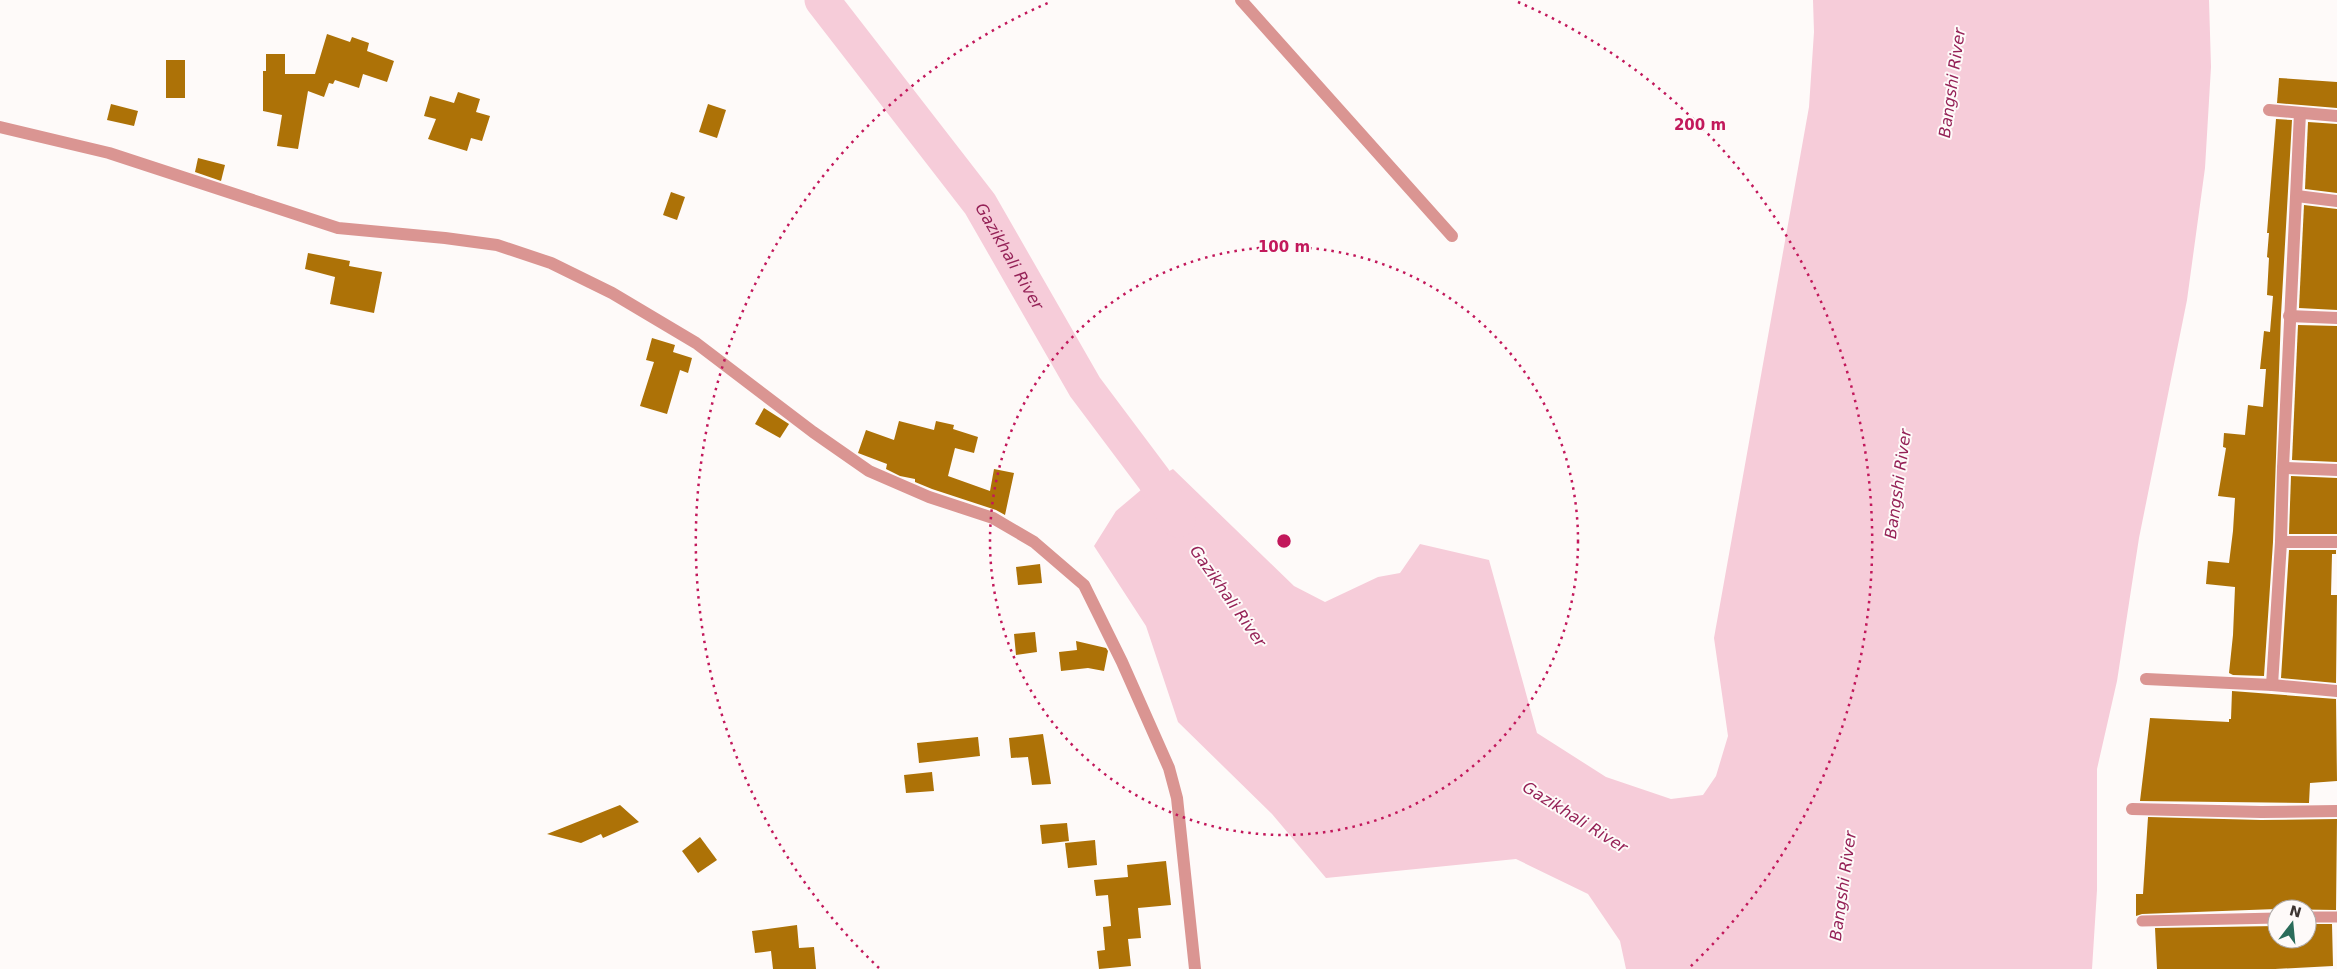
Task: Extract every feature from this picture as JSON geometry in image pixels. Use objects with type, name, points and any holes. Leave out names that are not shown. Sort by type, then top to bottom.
[{"type":"street","points":[[1241,0],[1452,236]]},
{"type":"street","points":[[2269,110],[2337,116]]},
{"type":"street","points":[[2272,685],[2282,542],[2283,468],[2300,113]]},
{"type":"street","points":[[0,127],[109,153],[338,228],[445,238],[497,246],[551,263],[612,293],[696,342],[813,432],[869,472],[929,497],[993,518],[1034,542],[1084,585],[1122,662],[1169,768],[1177,798],[1195,969]]},
{"type":"street","points":[[2297,196],[2337,201]]},
{"type":"street","points":[[2290,316],[2337,318]]},
{"type":"street","points":[[2283,468],[2337,470]]},
{"type":"street","points":[[2282,542],[2337,542]]},
{"type":"street","points":[[2146,679],[2337,690]]},
{"type":"street","points":[[2132,809],[2262,812],[2337,811]]},
{"type":"lane","points":[[2317,917],[2337,916]]},
{"type":"lane","points":[[2142,921],[2267,918]]},
{"type":"water","name":"Bangshi River","points":[[1813,0],[2209,0],[2211,67],[2205,168],[2187,300],[2139,538],[2117,681],[2097,769],[2097,890],[2092,969],[1626,969],[1620,941],[1588,894],[1516,859],[1326,878],[1272,814],[1178,722],[1146,626],[1094,546],[1116,511],[1154,479],[1173,469],[1294,586],[1325,602],[1378,577],[1400,573],[1420,544],[1489,560],[1537,733],[1606,777],[1671,799],[1703,795],[1716,776],[1728,736],[1714,638],[1809,107],[1814,32]]},
{"type":"building","points":[[327,34],[350,42],[352,37],[369,43],[367,51],[394,61],[387,82],[363,74],[359,88],[335,80],[333,84],[329,83],[324,97],[308,91],[298,149],[277,146],[282,115],[263,111],[263,71],[266,71],[266,54],[285,54],[285,74],[315,74]]},
{"type":"building","points":[[166,60],[185,60],[185,98],[166,98]]},
{"type":"building","points":[[2279,78],[2337,82],[2337,108],[2277,103]]},
{"type":"building","points":[[458,92],[480,99],[476,112],[490,116],[482,141],[471,138],[467,151],[428,139],[436,119],[424,116],[430,96],[454,103]]},
{"type":"building","points":[[111,104],[138,111],[134,126],[107,120]]},
{"type":"building","points":[[708,104],[726,110],[717,138],[699,132]]},
{"type":"building","points":[[2276,119],[2292,120],[2281,315],[2273,542],[2264,676],[2233,675],[2229,673],[2235,587],[2206,584],[2208,561],[2229,563],[2233,531],[2235,498],[2218,496],[2226,448],[2223,447],[2224,433],[2245,435],[2248,405],[2263,407],[2266,369],[2260,369],[2264,331],[2270,332],[2273,296],[2267,295],[2269,233],[2267,233]]},
{"type":"building","points":[[2308,122],[2337,124],[2337,193],[2305,189]]},
{"type":"building","points":[[198,158],[225,165],[221,181],[195,172]]},
{"type":"building","points":[[671,192],[685,197],[677,220],[663,215]]},
{"type":"building","points":[[2304,205],[2337,209],[2337,310],[2299,308]]},
{"type":"building","points":[[308,253],[350,261],[349,266],[382,272],[374,313],[330,304],[335,277],[305,269]]},
{"type":"building","points":[[2298,325],[2337,326],[2337,462],[2292,460]]},
{"type":"building","points":[[652,338],[675,345],[673,352],[692,358],[688,373],[680,370],[667,414],[640,406],[654,362],[646,360]]},
{"type":"building","points":[[764,408],[789,424],[780,438],[755,424]]},
{"type":"building","points":[[899,421],[934,430],[936,421],[954,425],[953,429],[978,437],[974,453],[955,448],[948,476],[990,491],[994,469],[1014,473],[1005,515],[996,510],[932,489],[915,482],[915,479],[900,476],[886,469],[887,464],[858,453],[866,430],[894,440]]},
{"type":"building","points":[[2291,476],[2337,478],[2337,534],[2289,534]]},
{"type":"building","points":[[2289,550],[2336,550],[2336,554],[2332,554],[2331,595],[2337,595],[2336,683],[2281,678]]},
{"type":"building","points":[[1040,564],[1042,583],[1018,585],[1016,567]]},
{"type":"building","points":[[1035,632],[1037,652],[1016,655],[1014,634]]},
{"type":"building","points":[[1076,641],[1106,648],[1108,651],[1104,671],[1088,668],[1061,671],[1059,652],[1077,650]]},
{"type":"building","points":[[2232,691],[2336,699],[2337,781],[2310,783],[2309,803],[2140,801],[2150,718],[2229,722],[2229,719],[2231,719]]},
{"type":"building","points":[[1043,734],[1051,784],[1032,785],[1028,757],[1011,758],[1009,738]]},
{"type":"building","points":[[978,737],[980,756],[919,763],[917,743]]},
{"type":"building","points":[[932,772],[934,791],[906,793],[904,775]]},
{"type":"building","points":[[620,805],[639,822],[603,838],[601,834],[581,843],[547,834]]},
{"type":"building","points":[[2148,817],[2261,820],[2337,819],[2336,910],[2317,910],[2317,899],[2267,899],[2267,909],[2142,914],[2136,916],[2136,894],[2143,894]]},
{"type":"building","points":[[1067,823],[1069,841],[1042,844],[1040,825]]},
{"type":"building","points":[[700,837],[717,860],[698,873],[682,851]]},
{"type":"building","points":[[1095,840],[1097,865],[1068,868],[1065,843]]},
{"type":"building","points":[[1166,861],[1171,905],[1138,908],[1141,938],[1128,939],[1131,966],[1099,969],[1097,951],[1105,950],[1103,927],[1111,926],[1108,895],[1096,896],[1094,880],[1128,877],[1127,865]]},
{"type":"building","points":[[2317,924],[2332,924],[2333,966],[2275,969],[2157,969],[2155,928],[2267,926],[2267,949],[2317,949]]},
{"type":"building","points":[[797,925],[799,948],[814,947],[816,969],[773,969],[771,951],[755,953],[752,931]]},
{"type":"waterway","name":"Gazikhali River","points":[[822,0],[980,204],[1085,387],[1154,479],[1178,520]]}]
